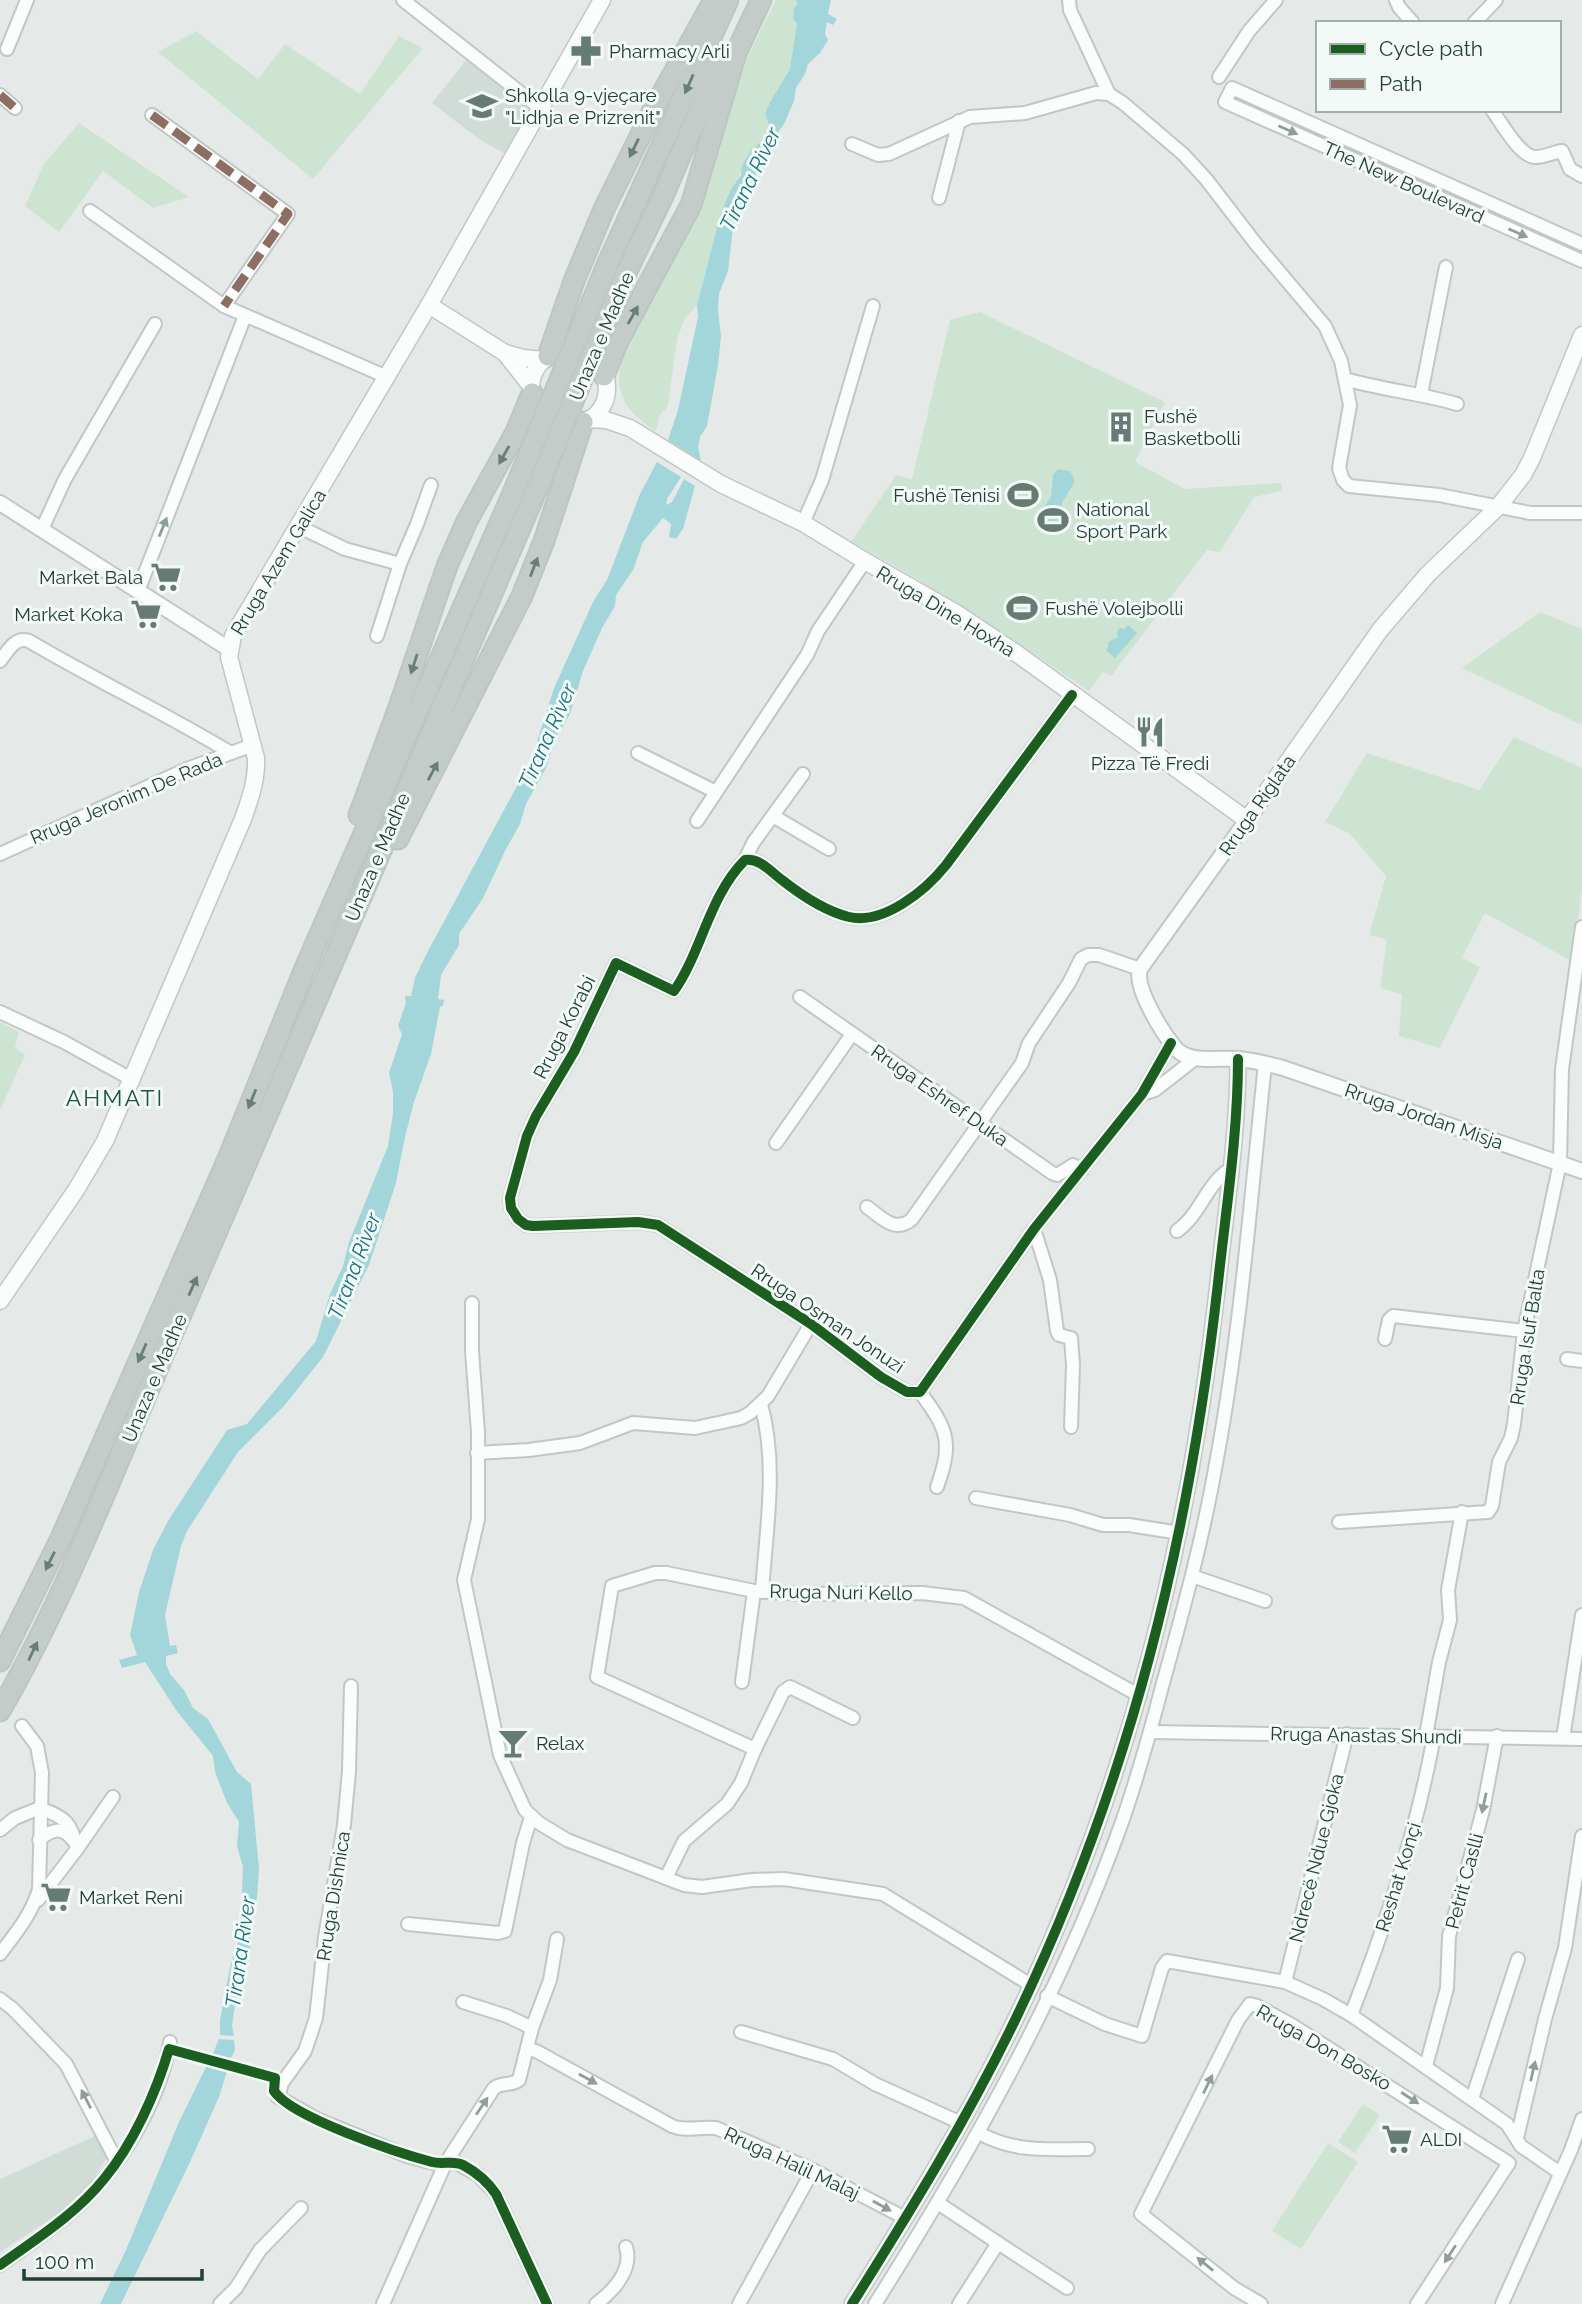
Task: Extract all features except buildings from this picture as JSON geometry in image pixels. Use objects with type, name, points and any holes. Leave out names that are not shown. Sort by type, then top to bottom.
[{"type":"highway","points":[[546,358],[604,209],[656,104],[714,0]]},
{"type":"highway","name":"Unaza e Madhe","points":[[0,1661],[61,1538],[228,1160],[305,968],[513,493],[608,263],[728,0]]},
{"type":"highway","name":"Unaza e Madhe","points":[[0,1711],[27,1665],[82,1548],[531,503],[626,273],[749,0]]},
{"type":"highway","points":[[605,385],[617,343],[684,221],[736,53],[761,0]]},
{"type":"highway","points":[[265,1067],[284,1000],[370,787],[447,566],[467,521],[516,432],[531,390]]},
{"type":"highway","points":[[285,1074],[342,965],[401,832],[522,596],[586,421]]},
{"type":"main road","name":"Rruga Azem Galica","points":[[0,1301],[86,1174],[105,1141],[243,819],[257,773],[253,745],[229,657],[233,636],[429,305],[602,0]]},
{"type":"main road","name":"Rruga Dine Hoxha","points":[[429,305],[505,353],[523,358],[546,358],[562,351],[582,353],[599,365],[605,385],[630,428]]},
{"type":"main road","name":"Rruga Riglata","points":[[1247,820],[1405,600],[1498,507],[1522,475],[1532,458],[1582,335]]},
{"type":"main road","name":"Rruga Dine Hoxha","points":[[505,353],[531,390],[536,407],[548,419],[564,425],[606,420],[630,428],[721,484],[803,523],[987,632],[1247,820]]},
{"type":"main road","points":[[531,390],[534,374],[546,358]]},
{"type":"main road","points":[[586,421],[603,404],[605,385]]},
{"type":"street","points":[[7,49],[27,0]]},
{"type":"street","points":[[403,0],[541,109]]},
{"type":"street","points":[[1069,0],[1070,10],[1109,94]]},
{"type":"street","points":[[1219,78],[1249,31],[1276,0]]},
{"type":"street","points":[[1396,0],[1410,21]]},
{"type":"street","points":[[1476,21],[1496,0]]},
{"type":"street","name":"The New Boulevard","points":[[1582,244],[1232,88],[1226,102],[1582,261]]},
{"type":"street","points":[[852,144],[878,155],[889,154],[970,117],[1025,113],[1096,93],[1109,94],[1163,136],[1206,178],[1248,235],[1325,326],[1341,361],[1350,405],[1339,468],[1343,480],[1349,486],[1439,495],[1530,513],[1582,513]]},
{"type":"street","points":[[0,95],[16,108]]},
{"type":"street","points":[[1494,112],[1527,154],[1534,157],[1562,151],[1570,169],[1582,176]]},
{"type":"street","points":[[152,115],[288,214],[224,306]]},
{"type":"street","points":[[939,198],[959,121]]},
{"type":"street","points":[[90,211],[224,306],[387,377]]},
{"type":"street","points":[[1420,394],[1446,267]]},
{"type":"street","points":[[803,523],[822,480],[873,306]]},
{"type":"street","points":[[138,591],[245,316]]},
{"type":"street","points":[[42,529],[65,479],[155,324]]},
{"type":"street","points":[[1345,379],[1380,389],[1420,394],[1457,404]]},
{"type":"street","points":[[377,636],[400,564],[431,485]]},
{"type":"street","points":[[0,503],[229,649]]},
{"type":"street","points":[[298,526],[345,549],[400,564]]},
{"type":"street","points":[[697,821],[807,655],[818,631],[864,561]]},
{"type":"street","points":[[0,661],[18,640],[29,640],[231,753]]},
{"type":"street","points":[[803,774],[753,843],[745,860],[759,862],[813,901],[849,917],[872,916],[901,905],[936,878],[1072,695]]},
{"type":"street","name":"Rruga Jeronim De Rada","points":[[0,854],[187,769],[253,745]]},
{"type":"street","points":[[638,753],[716,792]]},
{"type":"street","points":[[773,816],[829,849]]},
{"type":"street","name":"Rruga Riglata","points":[[1140,969],[1247,820]]},
{"type":"street","name":"Rruga Korabi","points":[[515,1214],[510,1198],[527,1136],[574,1052],[616,963],[674,991],[722,892],[745,860]]},
{"type":"street","name":"Rruga Isuf Balta","points":[[1462,1512],[1491,1510],[1499,1462],[1511,1438],[1514,1424],[1524,1331],[1560,1163],[1562,1069],[1582,927]]},
{"type":"street","points":[[866,1207],[896,1226],[907,1224],[1022,1063],[1028,1043],[1069,983],[1081,959],[1088,954],[1140,969],[1138,983],[1171,1044],[1182,1054],[1196,1058],[1265,1063],[1226,1402],[1216,1467],[1192,1576],[1150,1732],[1122,1823],[1097,1887],[1047,1996],[979,2133],[875,2304]]},
{"type":"street","name":"Rruga Eshref Duka","points":[[800,997],[1052,1173],[1057,1175],[1073,1165],[1082,1170]]},
{"type":"street","points":[[0,1012],[64,1042],[132,1080]]},
{"type":"street","points":[[776,1143],[852,1034]]},
{"type":"street","name":"Rruga Osman Jonuzi","points":[[515,1214],[526,1225],[533,1226],[638,1222],[658,1225],[811,1324],[881,1377],[908,1392],[920,1392],[1034,1229],[1142,1094],[1171,1044]]},
{"type":"street","name":"Rruga Osman Jonuzi","points":[[1142,1094],[1155,1090],[1196,1058]]},
{"type":"street","points":[[852,2304],[961,2123],[1031,1985],[1084,1859],[1140,1696],[1180,1533],[1203,1408],[1239,1083],[1238,1059]]},
{"type":"street","name":"Rruga Jordan Misja","points":[[1265,1063],[1582,1171]]},
{"type":"street","points":[[1177,1231],[1195,1215],[1214,1182],[1230,1169]]},
{"type":"street","points":[[1034,1229],[1050,1280],[1057,1331],[1059,1335],[1071,1338],[1071,1427]]},
{"type":"street","points":[[472,1303],[471,1351],[477,1407],[478,1519],[464,1580],[500,1755],[525,1810],[531,1817],[567,1840],[693,1887],[783,1879],[883,1894],[1031,1985]]},
{"type":"street","points":[[1385,1339],[1389,1321],[1393,1317],[1524,1331]]},
{"type":"street","points":[[477,1453],[580,1443],[633,1423],[695,1428],[741,1418],[761,1404],[811,1324]]},
{"type":"street","points":[[1567,1359],[1582,1362]]},
{"type":"street","points":[[920,1392],[943,1427],[947,1440],[944,1467],[937,1487]]},
{"type":"street","points":[[742,1682],[758,1591],[770,1470],[766,1424],[761,1404]]},
{"type":"street","points":[[976,1498],[1103,1525],[1139,1526],[1180,1533]]},
{"type":"street","points":[[1339,1522],[1462,1512],[1448,1590],[1450,1620],[1439,1662],[1430,1736]]},
{"type":"street","name":"Rruga Nuri Kello","points":[[755,1749],[597,1677],[612,1586],[655,1573],[666,1573],[758,1591],[800,1594],[922,1593],[964,1598],[1140,1696]]},
{"type":"street","points":[[1192,1576],[1265,1601]]},
{"type":"street","points":[[1563,1738],[1582,1615]]},
{"type":"street","name":"Rruga Dishnica","points":[[351,1686],[349,1771],[344,1825],[325,1937],[316,2018],[304,2051],[282,2083],[278,2097],[319,2120],[407,2155],[445,2164]]},
{"type":"street","points":[[666,1878],[684,1841],[727,1804],[741,1783],[783,1692],[790,1687],[853,1718]]},
{"type":"street","points":[[22,1726],[37,1746],[41,1758],[39,1889],[35,1903]]},
{"type":"street","name":"Rruga Anastas Shundi","points":[[1150,1732],[1582,1739]]},
{"type":"street","name":"Ndrecë Ndue Gjoka","points":[[1285,1982],[1347,1734]]},
{"type":"street","name":"Reshat Konçi","points":[[1351,2015],[1371,1964],[1419,1807],[1430,1736]]},
{"type":"street","name":"Petrit Caslli","points":[[1426,2066],[1447,1988],[1449,1936],[1472,1853],[1497,1737]]},
{"type":"street","points":[[0,1954],[113,1797]]},
{"type":"street","points":[[0,1830],[15,1818],[40,1808],[65,1820],[73,1830],[77,1850]]},
{"type":"street","points":[[408,1924],[498,1934],[505,1931],[531,1817]]},
{"type":"street","points":[[39,1840],[56,1829],[67,1832],[77,1850]]},
{"type":"street","points":[[1517,2138],[1565,1948],[1582,1836]]},
{"type":"street","points":[[383,2304],[445,2164],[494,2088],[499,2084],[515,2083],[519,2080],[532,2028],[550,1980],[556,1938]]},
{"type":"street","points":[[1472,2099],[1518,1959]]},
{"type":"street","points":[[1047,1996],[1105,2024],[1142,2036],[1162,1968],[1167,1961],[1285,1982],[1351,2015],[1426,2066],[1507,2124],[1521,2146],[1560,2174]]},
{"type":"street","points":[[0,1999],[66,2064],[116,2160]]},
{"type":"street","points":[[463,2002],[500,2013],[532,2028]]},
{"type":"street","name":"Rruga Don Bosko","points":[[1261,2304],[1234,2288],[1141,2214],[1238,2020],[1250,2004],[1292,2025],[1509,2163],[1417,2304]]},
{"type":"street","points":[[741,2032],[833,2059],[875,2084],[961,2123]]},
{"type":"street","points":[[0,2265],[74,2210],[105,2179],[143,2116],[160,2081],[170,2042]]},
{"type":"street","name":"Rruga Halil Malaj","points":[[527,2049],[536,2051],[672,2126],[681,2130],[716,2128],[813,2170],[905,2218]]},
{"type":"street","points":[[1502,2304],[1582,2119]]},
{"type":"street","points":[[979,2133],[995,2142],[1023,2149],[1088,2149]]},
{"type":"street","points":[[445,2164],[462,2164],[492,2189],[547,2304]]},
{"type":"street","points":[[739,2304],[813,2170]]},
{"type":"street","points":[[938,2203],[1067,2288]]},
{"type":"street","points":[[220,2304],[236,2288],[260,2250],[300,2208]]},
{"type":"street","points":[[959,2304],[998,2243]]},
{"type":"street","points":[[596,2304],[606,2296],[622,2275],[628,2256],[626,2247]]},
{"type":"shaded area","name":"Shkolla 9-vjeçare \"Lidhja e Prizrenit\"","points":[[468,58],[531,109],[504,153],[480,140],[432,103]]},
{"type":"shaded area","points":[[97,2135],[107,2157],[91,2183],[66,2209],[0,2252],[0,2179]]},
{"type":"green space","points":[[776,0],[795,0],[799,4],[796,42],[790,69],[765,114],[769,125],[763,140],[751,150],[720,216],[697,305],[685,318],[677,339],[668,406],[659,416],[656,432],[625,403],[620,387],[620,366],[632,334],[699,209],[731,98]]},
{"type":"green space","points":[[196,31],[258,79],[285,44],[360,94],[399,36],[423,48],[313,179],[158,52]]},
{"type":"green space","points":[[79,123],[189,197],[153,208],[103,171],[59,232],[25,206],[44,164]]},
{"type":"green space","name":"National Sport Park","points":[[980,312],[1165,402],[1135,462],[1185,489],[1281,483],[1282,491],[1254,497],[1220,552],[1207,550],[1111,676],[1103,672],[1089,691],[943,595],[851,542],[896,475],[912,479],[950,320]]},
{"type":"green space","points":[[1540,612],[1582,629],[1582,725],[1462,668]]},
{"type":"green space","points":[[1514,737],[1582,768],[1582,886],[1573,962],[1485,913],[1462,958],[1480,967],[1440,1048],[1399,1036],[1402,994],[1380,988],[1387,940],[1369,935],[1386,876],[1349,833],[1325,822],[1367,753],[1479,790]]},
{"type":"green space","points":[[0,1022],[19,1032],[15,1048],[25,1055],[0,1110]]},
{"type":"green space","points":[[1363,2104],[1380,2115],[1355,2153],[1338,2142]]},
{"type":"green space","points":[[1328,2143],[1358,2162],[1301,2249],[1272,2231]]},
{"type":"water","name":"Tirana River","points":[[795,0],[831,0],[828,14],[837,19],[833,25],[827,22],[825,34],[828,40],[820,53],[808,64],[796,88],[794,101],[784,124],[759,165],[733,228],[728,271],[719,294],[721,336],[718,365],[707,426],[700,437],[698,447],[701,461],[668,440],[678,410],[698,317],[697,305],[720,216],[751,150],[763,140],[769,125],[765,114],[790,69],[797,23],[793,19],[794,8],[798,4]]},
{"type":"water","name":"Tirana River","points":[[657,462],[681,477],[666,505],[672,502],[684,479],[695,486],[683,529],[676,539],[669,537],[671,524],[663,518],[643,542],[633,570],[616,595],[615,606],[583,671],[570,714],[555,739],[546,768],[526,804],[520,824],[483,898],[459,934],[459,945],[441,975],[438,999],[444,1000],[443,1006],[440,1007],[431,1054],[414,1102],[396,1183],[369,1265],[323,1357],[284,1406],[238,1452],[187,1531],[181,1546],[165,1615],[170,1646],[176,1645],[178,1653],[166,1656],[166,1664],[193,1708],[208,1719],[237,1772],[251,1784],[259,1869],[257,1898],[251,1921],[250,1957],[237,1992],[232,2026],[234,2036],[220,2035],[220,2020],[230,1967],[240,1936],[243,1867],[237,1846],[239,1822],[227,1803],[215,1772],[213,1756],[176,1710],[145,1662],[122,1668],[119,1660],[137,1655],[130,1635],[139,1592],[153,1550],[168,1521],[227,1430],[247,1424],[316,1341],[349,1242],[388,1146],[393,1113],[389,1073],[402,1034],[398,1026],[406,1003],[405,996],[411,996],[415,978],[427,953],[532,758],[554,688],[594,600],[607,580],[640,494]]},
{"type":"water","points":[[1058,469],[1070,471],[1075,481],[1062,503],[1061,525],[1048,532],[1040,527],[1038,515],[1051,497],[1053,475]]},
{"type":"water","points":[[1128,625],[1137,633],[1115,658],[1106,650],[1108,642],[1118,637],[1119,628],[1125,629]]},
{"type":"water","points":[[219,2039],[234,2040],[235,2050],[229,2062],[211,2058]]},
{"type":"water","points":[[208,2063],[228,2068],[219,2097],[190,2162],[121,2304],[100,2304],[126,2250],[179,2122]]},
{"type":"marked path","points":[[0,95],[15,108]]},
{"type":"marked path","points":[[152,115],[288,214],[224,306]]},
{"type":"cycle path","points":[[1072,695],[946,865],[916,895],[890,911],[862,918],[831,911],[789,886],[760,863],[745,860],[723,890],[692,959],[674,991],[616,963],[574,1052],[527,1136],[510,1198],[511,1208],[518,1219],[533,1226],[638,1222],[658,1225],[811,1324],[881,1377],[907,1392],[920,1392],[1034,1229],[1142,1094],[1171,1043]]},
{"type":"cycle path","points":[[852,2304],[917,2198],[999,2053],[1057,1928],[1123,1749],[1171,1566],[1206,1379],[1228,1199],[1238,1059]]},
{"type":"cycle path","points":[[0,2265],[68,2215],[93,2192],[115,2165],[142,2117],[169,2049],[275,2078],[274,2091],[284,2101],[322,2123],[395,2151],[432,2162],[463,2165],[473,2171],[496,2194],[547,2304]]},
{"type":"place","name":"Pharmacy Arli","points":[[586,51]]},
{"type":"place","name":"Shkolla 9-vjeçare \"Lidhja e Prizrenit\"","points":[[482,106]]},
{"type":"place","name":"Fushë Basketbolli","points":[[1121,427]]},
{"type":"place","name":"Fushë Tenisi","points":[[1023,495]]},
{"type":"place","name":"National Sport Park","points":[[1053,520]]},
{"type":"place","name":"Market Bala","points":[[166,577]]},
{"type":"place","name":"Fushë Volejbolli","points":[[1022,608]]},
{"type":"place","name":"Market Koka","points":[[146,614]]},
{"type":"place","name":"Pizza Të Fredi","points":[[1150,732]]},
{"type":"place","name":"Relax","points":[[513,1743]]},
{"type":"place","name":"Market Reni","points":[[56,1897]]},
{"type":"place","name":"ALDI","points":[[1397,2139]]},
{"type":"district","name":"AHMATI","points":[[115,1097]]}]
